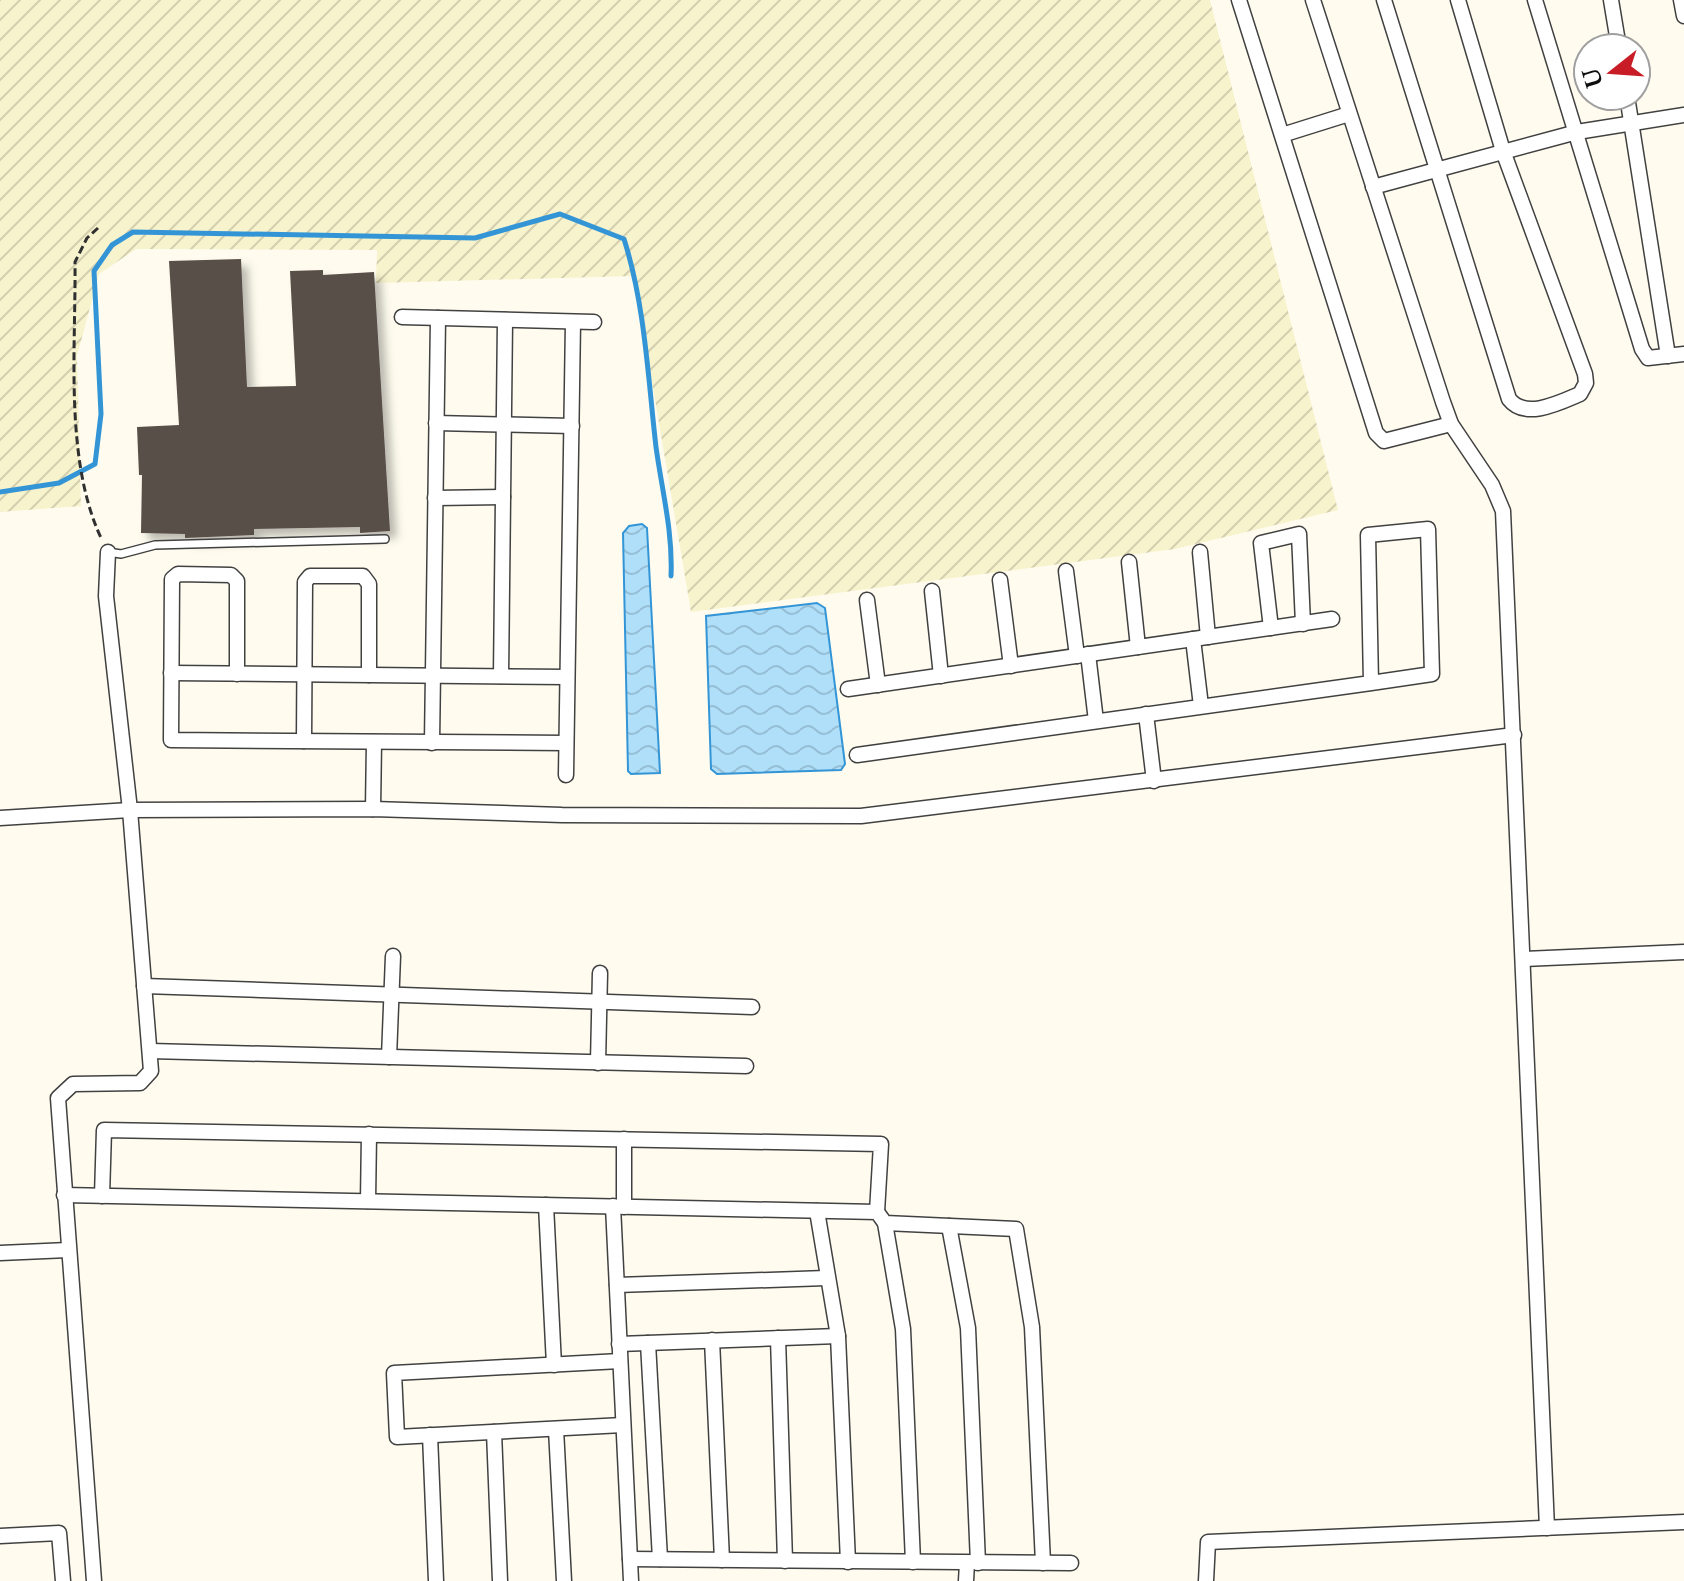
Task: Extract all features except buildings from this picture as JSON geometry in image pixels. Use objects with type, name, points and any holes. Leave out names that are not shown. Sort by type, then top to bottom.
[{"type":"street","points":[[1239,0],[1376,433],[1384,441],[1396,441],[1451,424]]},
{"type":"street","points":[[1313,0],[1451,424],[1492,485],[1503,511],[1547,1528]]},
{"type":"street","points":[[1384,0],[1439,167],[1509,399],[1515,408],[1527,411],[1580,394],[1586,383],[1503,151],[1458,0]]},
{"type":"street","points":[[1537,0],[1642,349],[1648,358],[1684,354]]},
{"type":"street","points":[[1611,0],[1616,32]]},
{"type":"street","points":[[1681,0],[1684,16]]},
{"type":"street","points":[[1629,112],[1668,356]]},
{"type":"street","points":[[1282,135],[1349,114]]},
{"type":"street","points":[[1373,187],[1577,132],[1684,115]]},
{"type":"street","points":[[402,317],[594,322]]},
{"type":"street","points":[[432,743],[438,318]]},
{"type":"street","points":[[501,676],[505,320]]},
{"type":"street","points":[[566,775],[573,322]]},
{"type":"street","points":[[436,423],[572,426]]},
{"type":"street","points":[[435,498],[503,497]]},
{"type":"street","points":[[857,755],[1201,706],[1371,683],[1432,674],[1428,529],[1368,535],[1371,683]]},
{"type":"street","points":[[1271,628],[1261,543],[1299,534],[1303,624]]},
{"type":"street","points":[[94,1581],[58,1098],[73,1084],[144,1081],[151,1071],[130,810],[106,596],[108,552]]},
{"type":"street","points":[[1200,552],[1201,706]]},
{"type":"street","points":[[1129,562],[1138,647]]},
{"type":"street","points":[[1066,571],[1096,721]]},
{"type":"street","points":[[237,674],[237,581],[231,575],[178,574],[172,579],[171,740],[566,743]]},
{"type":"street","points":[[304,741],[305,582],[310,576],[363,576],[369,584],[369,675]]},
{"type":"street","points":[[1000,580],[1011,666]]},
{"type":"street","points":[[932,591],[941,676]]},
{"type":"street","points":[[867,600],[878,685]]},
{"type":"street","points":[[848,689],[1332,619]]},
{"type":"street","points":[[171,673],[567,677]]},
{"type":"street","points":[[1146,714],[1154,781]]},
{"type":"street","points":[[0,818],[130,810],[373,809],[562,815],[861,816],[1514,735]]},
{"type":"street","points":[[373,809],[374,742]]},
{"type":"street","points":[[1523,959],[1684,952]]},
{"type":"street","points":[[389,1057],[393,956]]},
{"type":"street","points":[[598,1063],[600,973]]},
{"type":"street","points":[[144,986],[752,1007]]},
{"type":"street","points":[[150,1051],[746,1066]]},
{"type":"street","points":[[102,1196],[104,1130],[881,1144],[881,1217],[903,1329],[913,1562]]},
{"type":"street","points":[[368,1201],[369,1134]]},
{"type":"street","points":[[624,1139],[618,1206],[617,1285],[631,1581]]},
{"type":"street","points":[[64,1195],[817,1211],[949,1226],[1016,1229],[1032,1327],[1043,1563]]},
{"type":"street","points":[[546,1205],[554,1365]]},
{"type":"street","points":[[817,1211],[838,1336],[848,1562]]},
{"type":"street","points":[[949,1226],[968,1328],[972,1563],[966,1581]]},
{"type":"street","points":[[0,1253],[68,1250]]},
{"type":"street","points":[[617,1285],[826,1278]]},
{"type":"street","points":[[619,1344],[838,1336]]},
{"type":"street","points":[[778,1338],[785,1561]]},
{"type":"street","points":[[712,1340],[722,1560]]},
{"type":"street","points":[[648,1343],[660,1559]]},
{"type":"street","points":[[620,1361],[394,1373],[397,1437],[623,1425]]},
{"type":"street","points":[[556,1429],[564,1581]]},
{"type":"street","points":[[494,1432],[500,1581]]},
{"type":"street","points":[[430,1435],[436,1581]]},
{"type":"street","points":[[1206,1581],[1208,1542],[1684,1522]]},
{"type":"street","points":[[0,1536],[59,1533],[63,1581]]},
{"type":"street","points":[[630,1559],[1071,1563]]},
{"type":"lane","points":[[108,552],[121,554],[155,545],[385,539]]},
{"type":"path","points":[[98,228],[87,238],[75,262],[76,431],[93,522],[108,552]]},
{"type":"shaded area","points":[[0,0],[1210,0],[1338,510],[1175,549],[691,612],[634,276],[376,283],[377,250],[136,249],[99,274],[77,356],[81,506],[0,512]]},
{"type":"water","points":[[642,524],[647,528],[660,773],[631,774],[628,771],[623,533],[629,526]]},
{"type":"water","points":[[817,603],[825,608],[845,764],[841,770],[717,774],[711,769],[706,616]]},
{"type":"waterway","points":[[0,492],[59,483],[95,464],[101,414],[94,271],[112,245],[133,232],[475,238],[560,214],[624,239],[641,316],[669,527],[671,576]]}]
